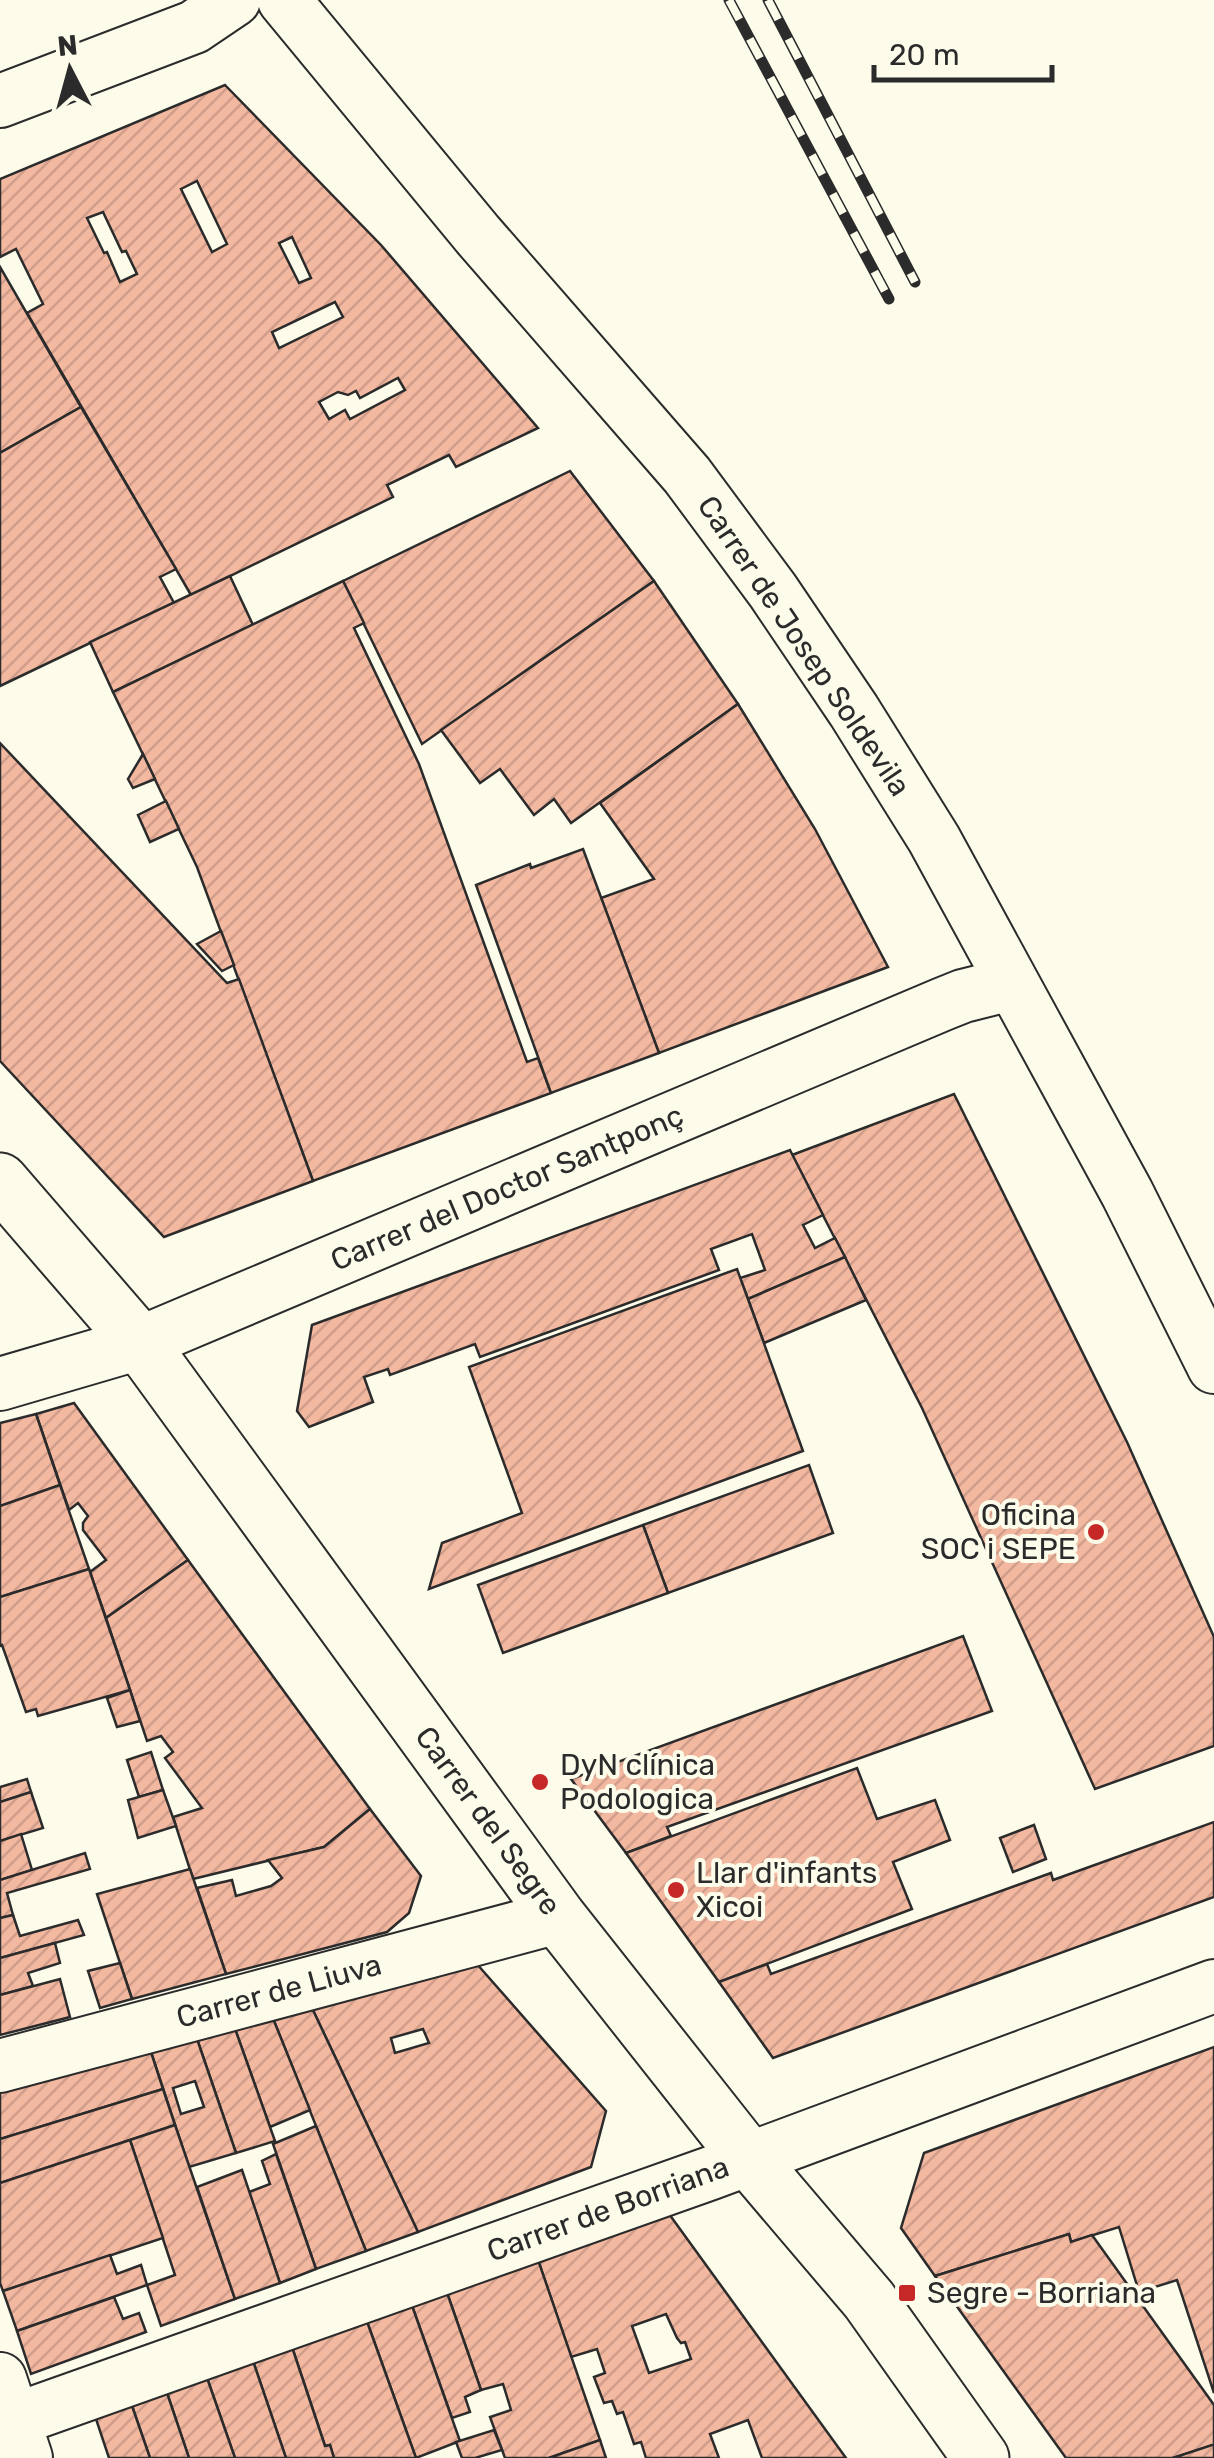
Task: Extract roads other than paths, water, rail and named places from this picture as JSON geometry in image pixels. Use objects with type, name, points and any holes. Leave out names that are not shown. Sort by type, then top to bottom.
[{"type":"street","points":[[0,101],[194,27],[234,0]]},
{"type":"street","name":"Carrer de Josep Soldevila","points":[[284,0],[478,235],[698,490],[772,591],[934,839],[1127,1193],[1214,1367]]},
{"type":"street","name":"Carrer del Doctor Santponç","points":[[0,1384],[140,1343],[925,1012],[964,996],[1012,984]]},
{"type":"street","name":"Carrer del Segre","points":[[0,1180],[140,1343],[558,1917],[750,2159],[869,2300],[981,2458]]},
{"type":"street","name":"Carrer de Liuva","points":[[0,2066],[558,1917]]},
{"type":"street","name":"Carrer de Borriana","points":[[10,2421],[750,2159],[1214,1986]]},
{"type":"railway","points":[[729,0],[889,299]]},
{"type":"railway","points":[[768,0],[915,282]]},
{"type":"place","name":"Oficina SOC i SEPE","points":[[1096,1532]]},
{"type":"place","name":"DyN clínica Podologica","points":[[540,1782]]},
{"type":"place","name":"Llar d'infants Xicoi","points":[[676,1890]]},
{"type":"place","name":"Segre - Borriana","points":[[907,2293]]}]
